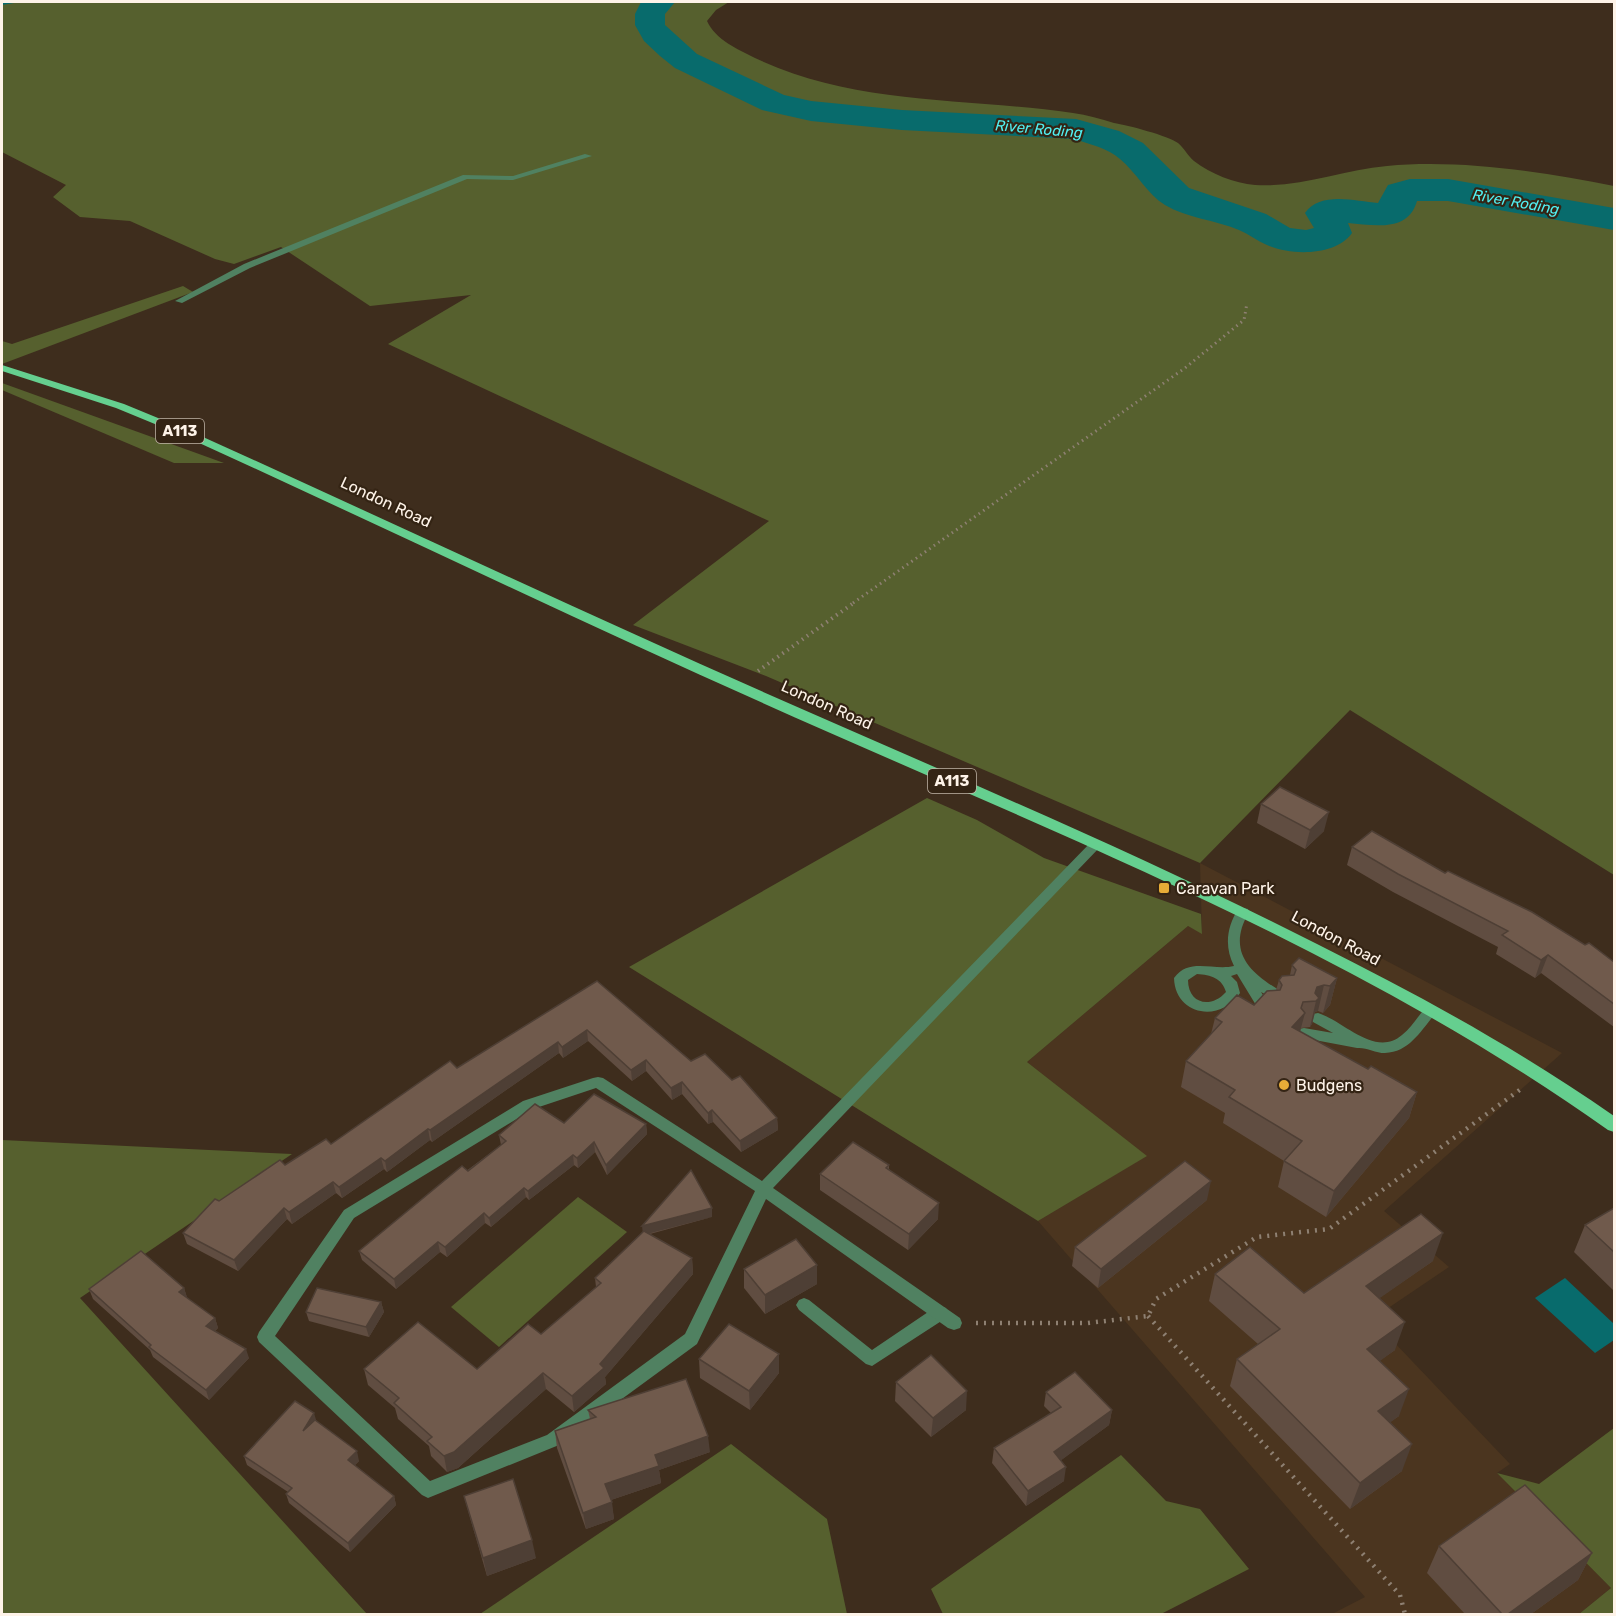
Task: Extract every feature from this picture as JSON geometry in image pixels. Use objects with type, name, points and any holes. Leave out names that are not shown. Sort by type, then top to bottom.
[{"type":"main road","name":"London Road","points":[[2,368],[120,406],[188,434],[736,687],[1096,844],[1243,912],[1431,1010],[1542,1074],[1614,1125]]},
{"type":"street","points":[[179,301],[247,266],[466,177],[513,178],[588,156]]},
{"type":"street","points":[[954,1323],[763,1189],[598,1082],[528,1105],[349,1214],[265,1337],[428,1490],[553,1440],[691,1339],[763,1189],[1096,844]]},
{"type":"street","points":[[1243,912],[1236,922],[1234,956],[1267,1012]]},
{"type":"street","points":[[1220,973],[1240,969]]},
{"type":"street","points":[[1240,969],[1255,982],[1281,997]]},
{"type":"street","points":[[1304,1033],[1370,1046],[1393,1048],[1406,1040],[1431,1010]]},
{"type":"street","points":[[1318,1018],[1370,1046]]},
{"type":"street","points":[[804,1305],[872,1359],[940,1313]]},
{"type":"path","points":[[736,687],[1185,368],[1244,320],[1247,303]]},
{"type":"path","points":[[1148,1316],[1156,1299],[1257,1237],[1329,1229],[1542,1074]]},
{"type":"path","points":[[954,1323],[1088,1323],[1148,1316]]},
{"type":"path","points":[[1148,1316],[1400,1595],[1405,1614]]},
{"type":"shaded area","points":[[1200,863],[1562,1053],[1384,1211],[1449,1267],[1372,1319],[1510,1464],[1497,1473],[1611,1588],[1579,1614],[1332,1614],[1365,1597],[1038,1221],[1146,1156],[1027,1062],[1188,926],[1202,933]]},
{"type":"green space","points":[[16,2],[729,2],[716,10],[707,21],[716,34],[741,51],[793,73],[832,85],[911,98],[1032,108],[1089,116],[1173,140],[1194,161],[1208,170],[1247,184],[1288,184],[1371,168],[1443,164],[1501,168],[1614,186],[1614,875],[1350,710],[1200,863],[766,676],[633,625],[769,521],[388,344],[471,295],[370,306],[281,247],[234,264],[215,259],[130,221],[80,217],[53,197],[66,185],[2,152],[2,4]]},
{"type":"green space","points":[[183,286],[193,292],[2,364],[2,341],[12,344]]},
{"type":"green space","points":[[2,383],[224,463],[174,463],[2,390]]},
{"type":"green space","points":[[927,798],[977,820],[1044,858],[1201,914],[1202,934],[1188,926],[1027,1062],[1147,1156],[1038,1221],[629,967]]},
{"type":"green space","points":[[2,1140],[292,1154],[80,1298],[367,1614],[2,1614]]},
{"type":"green space","points":[[578,1197],[627,1232],[499,1347],[451,1307]]},
{"type":"green space","points":[[1614,1428],[1614,1614],[1579,1614],[1611,1588],[1497,1473],[1539,1484]]},
{"type":"green space","points":[[731,1444],[827,1519],[847,1614],[480,1614]]},
{"type":"green space","points":[[1121,1455],[1166,1501],[1200,1509],[1249,1569],[1161,1614],[943,1614],[931,1589]]},
{"type":"water","points":[[1565,1278],[1614,1324],[1614,1340],[1595,1353],[1535,1298]]},
{"type":"building","points":[[1280,787],[1329,812],[1310,830],[1261,804]]},
{"type":"building","points":[[1372,831],[1445,873],[1448,871],[1532,912],[1585,945],[1589,943],[1614,962],[1614,1004],[1548,955],[1541,960],[1502,935],[1508,931],[1398,874],[1352,847]]},
{"type":"building","points":[[1299,958],[1337,978],[1330,986],[1317,987],[1315,993],[1319,998],[1316,1001],[1303,1002],[1301,1008],[1305,1013],[1292,1027],[1368,1069],[1371,1066],[1417,1092],[1334,1191],[1284,1161],[1302,1141],[1229,1097],[1235,1090],[1186,1061],[1222,1022],[1215,1018],[1237,995],[1254,1005],[1267,991],[1280,990],[1282,985],[1279,980],[1282,976],[1294,975],[1296,970],[1292,965]]},
{"type":"building","points":[[597,981],[691,1061],[705,1054],[732,1080],[740,1076],[777,1118],[740,1141],[712,1110],[708,1113],[682,1082],[671,1088],[646,1060],[631,1070],[587,1030],[562,1047],[558,1042],[430,1130],[428,1129],[385,1161],[381,1158],[339,1187],[333,1182],[289,1212],[284,1208],[234,1260],[183,1233],[215,1199],[219,1201],[280,1160],[285,1165],[326,1139],[331,1144],[450,1061],[457,1068]]},
{"type":"building","points":[[594,1094],[646,1124],[606,1165],[594,1142],[577,1158],[573,1155],[528,1191],[524,1188],[489,1218],[484,1213],[445,1247],[438,1242],[394,1279],[359,1251],[462,1166],[468,1171],[506,1141],[499,1135],[535,1104],[564,1123]]},
{"type":"building","points":[[853,1142],[889,1165],[886,1168],[939,1203],[909,1234],[820,1174]]},
{"type":"building","points":[[1185,1161],[1211,1181],[1101,1269],[1075,1247]]},
{"type":"building","points":[[691,1170],[712,1208],[642,1226]]},
{"type":"building","points":[[1614,1208],[1614,1252],[1585,1225]]},
{"type":"building","points":[[1421,1214],[1443,1233],[1366,1286],[1405,1322],[1367,1349],[1409,1389],[1378,1411],[1412,1444],[1360,1483],[1237,1359],[1280,1329],[1215,1274],[1250,1247],[1304,1293]]},
{"type":"building","points":[[644,1231],[692,1258],[600,1364],[604,1368],[572,1396],[543,1373],[454,1452],[444,1456],[427,1441],[432,1437],[394,1403],[399,1398],[364,1369],[418,1322],[477,1369],[528,1324],[541,1334],[601,1283],[595,1278]]},
{"type":"building","points":[[796,1239],[817,1265],[765,1295],[744,1269]]},
{"type":"building","points":[[141,1251],[184,1288],[179,1292],[215,1318],[206,1326],[246,1349],[206,1390],[149,1347],[151,1345],[89,1289]]},
{"type":"building","points":[[317,1288],[381,1302],[366,1327],[306,1312]]},
{"type":"building","points":[[729,1324],[779,1354],[749,1391],[699,1359]]},
{"type":"building","points":[[931,1355],[967,1391],[933,1418],[896,1382]]},
{"type":"building","points":[[1075,1372],[1112,1410],[1054,1452],[1066,1467],[1028,1491],[994,1448],[1061,1407],[1046,1392]]},
{"type":"building","points":[[686,1379],[708,1436],[655,1455],[659,1466],[605,1484],[612,1502],[583,1513],[555,1431],[596,1417],[588,1410]]},
{"type":"building","points":[[295,1401],[314,1413],[303,1431],[315,1420],[357,1451],[348,1460],[394,1496],[348,1543],[286,1494],[292,1488],[244,1456]]},
{"type":"building","points":[[513,1479],[532,1540],[483,1558],[464,1496]]},
{"type":"building","points":[[1525,1485],[1592,1553],[1508,1614],[1502,1614],[1439,1546]]},
{"type":"waterway","points":[[2,4],[18,2]]},
{"type":"waterway","name":"River Roding","points":[[660,2],[655,3],[650,14],[650,25],[655,34],[671,49],[686,61],[774,103],[811,111],[902,120],[1076,129],[1107,138],[1131,150],[1176,196],[1253,222],[1281,238],[1306,241],[1320,239],[1333,233],[1332,226],[1323,213],[1330,210],[1386,215],[1397,207],[1401,193],[1410,190],[1448,190],[1614,219]]},
{"type":"place","name":"Caravan Park","points":[[1164,888]]},
{"type":"place","name":"Budgens","points":[[1284,1085]]}]
